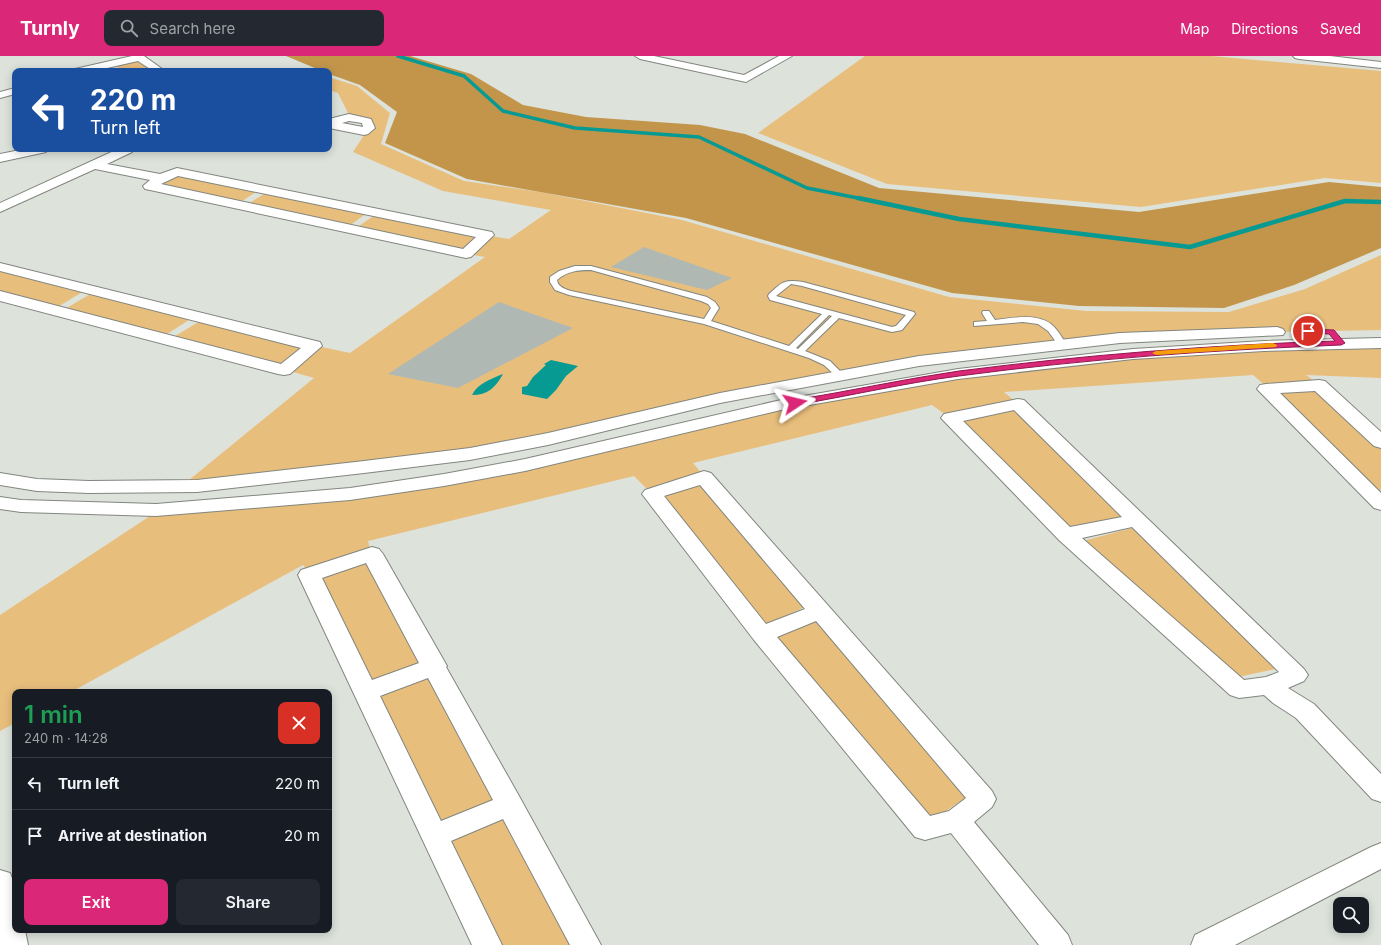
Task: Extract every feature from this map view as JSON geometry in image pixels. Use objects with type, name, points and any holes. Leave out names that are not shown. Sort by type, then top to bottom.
[{"type":"street","points":[[96,56],[114,68]]},
{"type":"street","points":[[640,56],[742,79],[750,78],[787,56]]},
{"type":"street","points":[[1299,56],[1381,65]]},
{"type":"street","points":[[94,68],[138,57],[155,68]]},
{"type":"street","points":[[0,95],[12,93]]},
{"type":"street","points":[[0,149],[12,147]]},
{"type":"street","points":[[0,158],[28,152]]},
{"type":"street","points":[[0,208],[122,152]]},
{"type":"street","points":[[94,165],[161,178]]},
{"type":"street","points":[[177,172],[265,189],[487,235],[466,254],[150,186],[161,178],[177,172]]},
{"type":"street","points":[[240,205],[265,189]]},
{"type":"street","points":[[349,228],[374,212]]},
{"type":"street","points":[[0,267],[314,346],[284,370],[0,296]]},
{"type":"street","points":[[56,310],[91,290]]},
{"type":"street","points":[[164,338],[200,317]]},
{"type":"street","points":[[0,503],[21,506],[156,510],[350,494],[444,480],[606,447],[781,405],[958,374],[1133,354],[1264,346],[1381,332]]},
{"type":"street","points":[[0,479],[37,485],[89,487],[197,486],[470,454],[548,439],[720,398],[840,375],[919,361],[1120,338],[1207,334],[1336,337],[1381,343]]},
{"type":"street","points":[[1378,497],[1266,389],[1319,385],[1381,442]]},
{"type":"street","points":[[1275,692],[1296,674],[1018,404],[950,418],[1066,535],[1239,689],[1275,692],[1305,711],[1381,791]]},
{"type":"street","points":[[704,477],[821,611],[983,799],[957,820],[925,829],[762,634],[652,494],[704,477]]},
{"type":"street","points":[[175,508],[197,486]]},
{"type":"street","points":[[1066,535],[1136,520]]},
{"type":"street","points":[[487,945],[309,575],[372,554],[586,945]]},
{"type":"street","points":[[762,634],[821,611]]},
{"type":"street","points":[[365,692],[434,666]]},
{"type":"street","points":[[1275,692],[1284,708],[1359,786],[1371,797],[1381,801]]},
{"type":"street","points":[[434,836],[510,804]]},
{"type":"street","points":[[957,820],[1057,945]]},
{"type":"street","points":[[1206,945],[1381,855]]},
{"type":"street","points":[[0,882],[13,945]]},
{"type":"lane","points":[[706,322],[714,311],[714,305],[697,297],[591,268],[573,268],[559,274],[553,279],[556,287],[569,293],[706,322],[799,352],[827,363],[840,375]]},
{"type":"lane","points":[[791,282],[811,286],[911,314],[899,328],[892,330],[837,316],[773,298],[772,296],[786,283],[791,282]]},
{"type":"lane","points":[[790,349],[827,313]]},
{"type":"lane","points":[[986,313],[993,323]]},
{"type":"lane","points":[[799,352],[837,316]]},
{"type":"lane","points":[[977,324],[1029,320],[1039,321],[1048,325],[1062,344]]},
{"type":"shaded area","points":[[286,56],[410,56],[471,74],[523,105],[586,117],[700,125],[745,134],[879,188],[1139,212],[1329,182],[1381,187],[1381,248],[1294,285],[1224,308],[1079,306],[952,293],[686,218],[467,179],[385,143],[397,112],[360,85],[332,75],[332,68],[315,68]]},
{"type":"shaded area","points":[[865,56],[1211,56],[1381,71],[1381,183],[1325,178],[1141,207],[887,184],[758,133]]},
{"type":"shaded area","points":[[136,60],[148,68],[118,68],[114,65]]},
{"type":"shaded area","points":[[332,78],[357,86],[390,113],[381,144],[464,181],[540,192],[682,220],[949,297],[1086,311],[1229,312],[1305,289],[1381,255],[1381,330],[1207,333],[918,360],[471,453],[183,485],[314,378],[286,370],[317,346],[350,353],[485,257],[468,254],[490,236],[509,239],[551,210],[443,191],[353,152],[366,132],[368,121],[350,117],[338,93],[332,91]]},
{"type":"shaded area","points":[[177,175],[259,190],[239,203],[158,185]]},
{"type":"shaded area","points":[[267,192],[367,213],[349,226],[248,204]]},
{"type":"shaded area","points":[[375,215],[482,236],[465,251],[356,228]]},
{"type":"shaded area","points":[[0,271],[84,291],[56,308],[0,293]]},
{"type":"shaded area","points":[[92,293],[192,318],[164,336],[65,309]]},
{"type":"shaded area","points":[[200,321],[307,347],[282,367],[172,338]]},
{"type":"shaded area","points":[[1381,346],[1381,378],[1306,375],[1317,383],[1267,387],[1253,375],[1004,392],[1017,403],[950,418],[932,405],[693,463],[703,475],[650,492],[634,476],[368,541],[371,553],[309,573],[303,565],[76,689],[12,689],[12,725],[0,731],[0,615],[156,512],[348,496],[782,407],[959,376],[1074,363],[1265,348]]},
{"type":"shaded area","points":[[1317,387],[1381,447],[1381,490],[1374,491],[1275,391]]},
{"type":"shaded area","points":[[1017,410],[1126,516],[1068,527],[964,421]]},
{"type":"shaded area","points":[[701,482],[807,606],[766,625],[664,496]]},
{"type":"shaded area","points":[[1132,528],[1276,669],[1238,677],[1083,541]]},
{"type":"shaded area","points":[[366,560],[426,663],[372,686],[317,576]]},
{"type":"shaded area","points":[[817,619],[970,795],[929,822],[776,637]]},
{"type":"shaded area","points":[[431,674],[497,801],[438,827],[377,697]]},
{"type":"shaded area","points":[[507,810],[580,945],[496,945],[443,838]]},
{"type":"water","points":[[551,360],[578,366],[566,376],[556,390],[547,399],[522,394],[522,387],[527,386],[533,377],[546,365],[544,364]]},
{"type":"water","points":[[503,374],[494,387],[490,390],[482,394],[472,395],[481,384]]},
{"type":"building","points":[[644,247],[732,278],[707,290],[611,267]]},
{"type":"building","points":[[499,302],[573,328],[458,388],[388,374]]},
{"type":"waterway","points":[[398,56],[464,76],[503,111],[575,128],[699,137],[807,188],[860,198]]},
{"type":"waterway","points":[[860,198],[959,219],[1190,247],[1345,201],[1381,202]]},
{"type":"slow traffic","points":[[1156,353],[1273,345]]},
{"type":"route","points":[[795,403],[958,374],[1133,354],[1341,343],[1331,332],[1308,331]]}]
